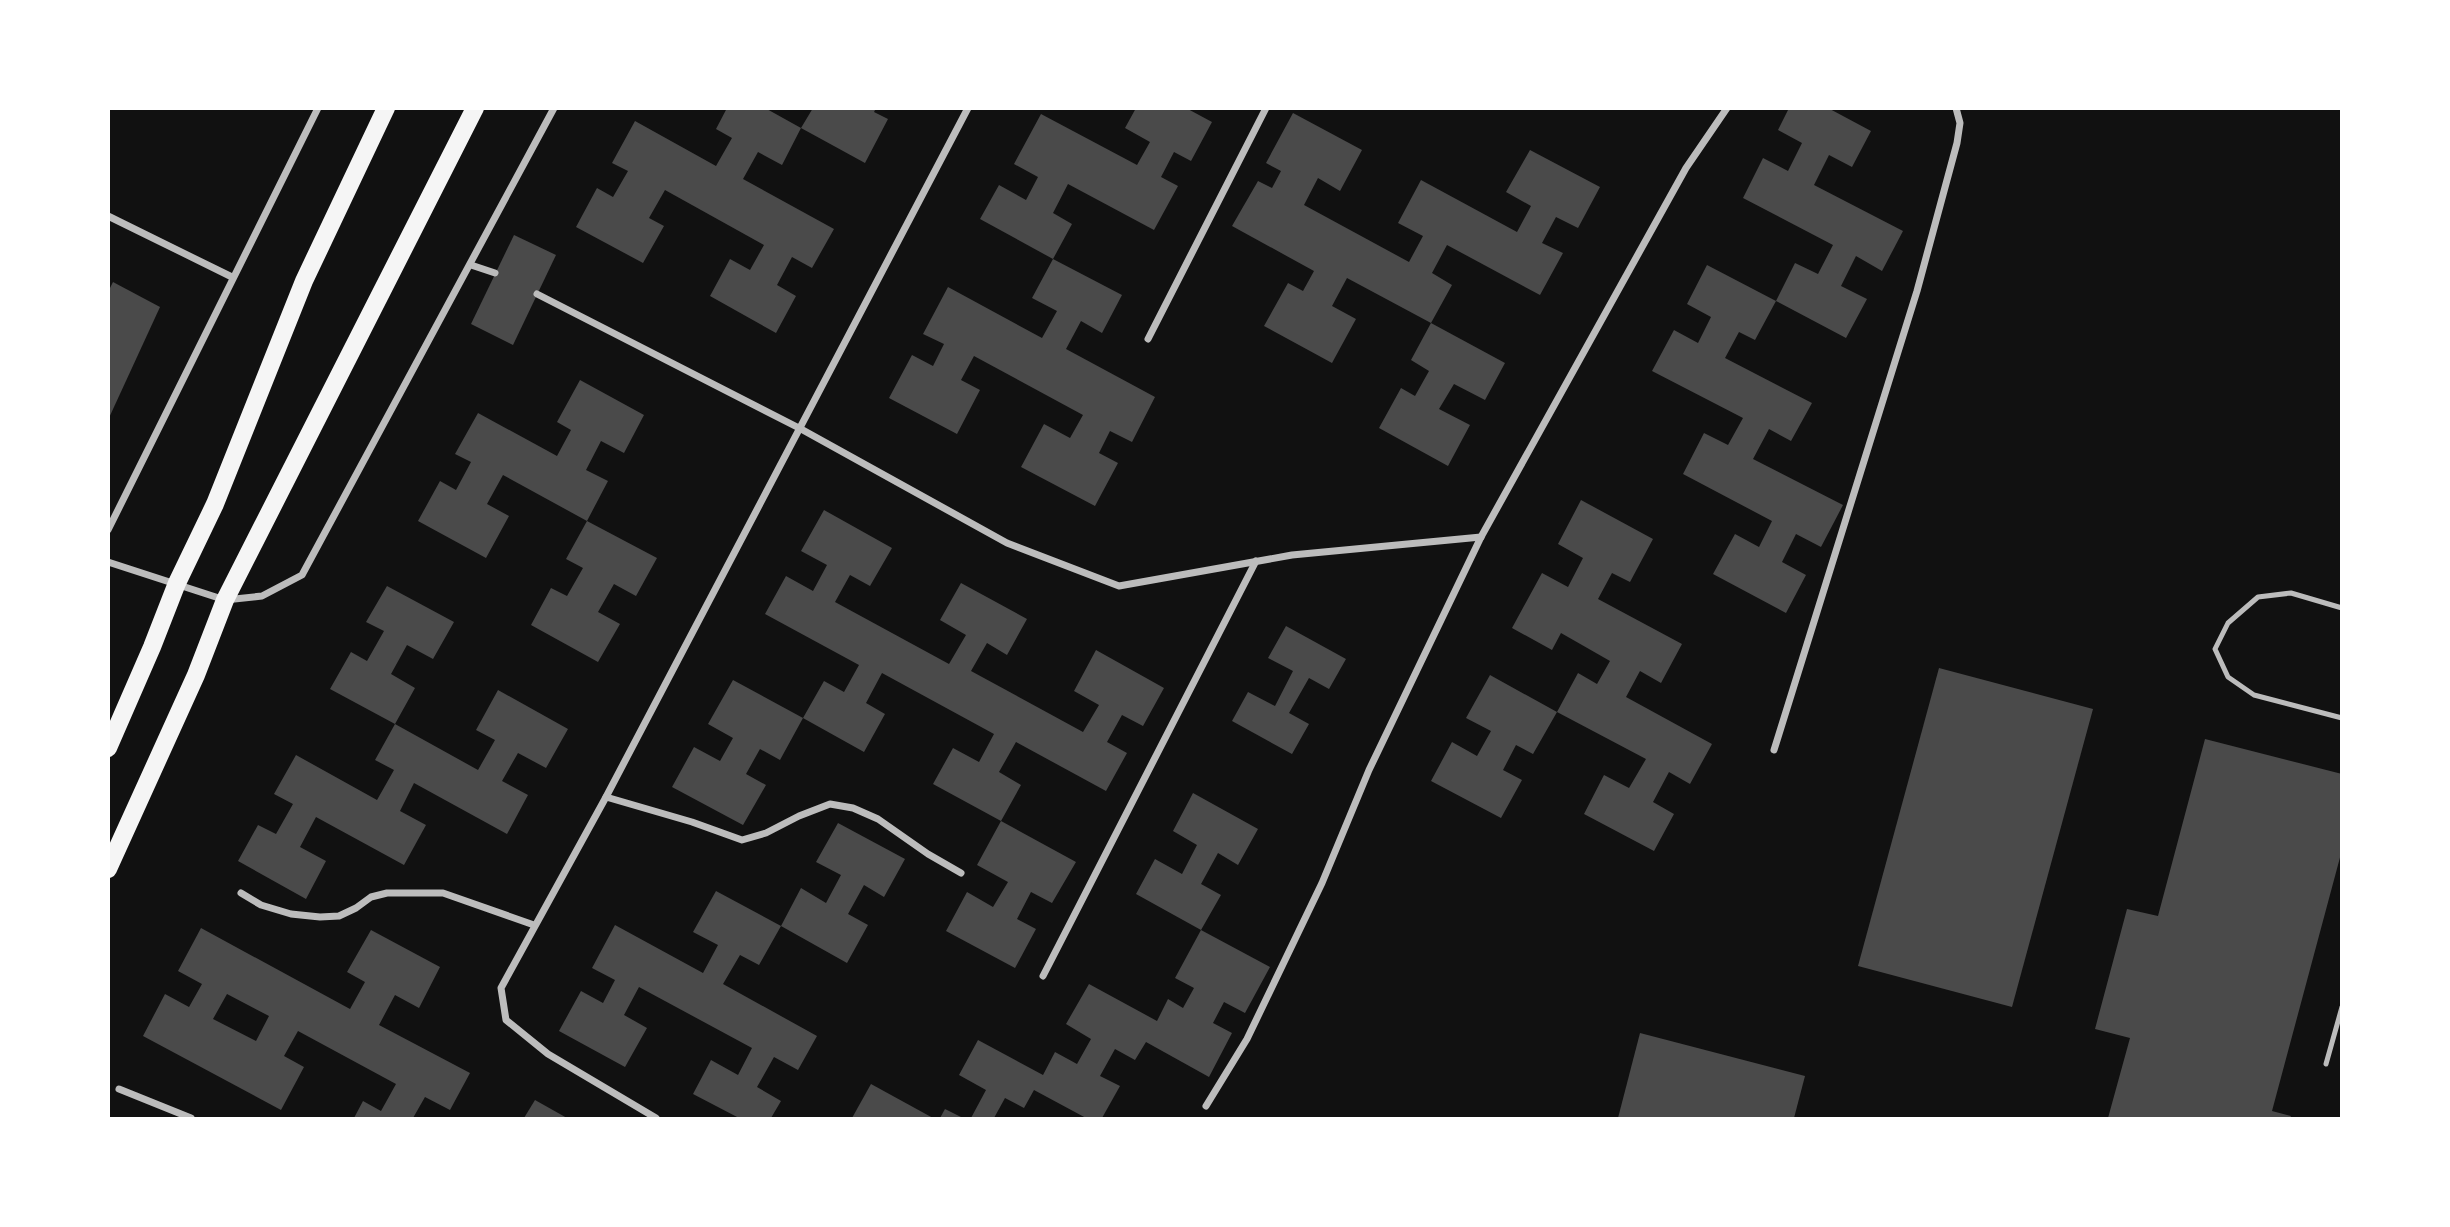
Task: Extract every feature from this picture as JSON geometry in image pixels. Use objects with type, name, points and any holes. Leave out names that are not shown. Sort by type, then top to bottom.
[{"type":"main road","points":[[108,748],[177,583],[215,504],[304,281],[386,108]]},
{"type":"main road","points":[[108,869],[196,675],[225,600],[475,108]]},
{"type":"street","points":[[108,530],[318,108]]},
{"type":"street","points":[[108,562],[225,600],[262,596],[302,575],[554,108]]},
{"type":"street","points":[[656,1118],[548,1054],[506,1020],[501,988],[606,797],[968,108]]},
{"type":"street","points":[[1147,339],[1266,108]]},
{"type":"street","points":[[1774,750],[1917,291],[1957,143],[1960,123],[1956,108]]},
{"type":"street","points":[[1206,1106],[1247,1039],[1348,824],[1369,770],[1481,537],[1686,168],[1726,110]]},
{"type":"street","points":[[108,216],[232,277]]},
{"type":"street","points":[[471,265],[495,273]]},
{"type":"street","points":[[537,294],[801,429],[1007,544],[1119,586],[1292,555],[1481,537]]},
{"type":"street","points":[[1043,976],[1256,561]]},
{"type":"street","points":[[606,797],[742,840],[766,833],[830,804],[853,808],[877,819],[961,873]]},
{"type":"street","points":[[241,893],[261,905],[291,914],[320,917],[339,916],[371,897],[387,893],[443,893],[534,925]]},
{"type":"street","points":[[118,1089],[191,1118]]},
{"type":"lane","points":[[2342,608],[2291,593],[2258,597],[2228,623],[2215,649],[2228,677],[2254,695],[2342,718]]},
{"type":"lane","points":[[2326,1064],[2342,1007]]},
{"type":"building","points":[[727,108],[765,108],[801,128],[782,165],[758,152],[743,179],[834,229],[812,268],[792,257],[777,285],[796,296],[776,333],[710,296],[730,259],[750,270],[764,245],[665,190],[649,218],[664,226],[643,263],[576,227],[597,188],[613,197],[628,171],[612,163],[635,121],[716,166],[732,138],[716,129]]},
{"type":"building","points":[[813,108],[876,108],[874,112],[888,119],[865,163],[801,128]]},
{"type":"building","points":[[1136,108],[1186,108],[1212,122],[1191,161],[1174,152],[1161,177],[1178,186],[1154,230],[1068,184],[1053,213],[1072,224],[1053,259],[980,219],[999,185],[1026,200],[1038,177],[1014,164],[1041,114],[1137,165],[1150,142],[1125,128]]},
{"type":"building","points":[[1789,108],[1828,108],[1871,131],[1852,167],[1829,155],[1814,185],[1903,231],[1882,271],[1856,256],[1841,286],[1867,299],[1846,338],[1776,301],[1795,263],[1818,274],[1833,245],[1743,198],[1763,158],[1788,171],[1802,143],[1778,130]]},
{"type":"building","points":[[1293,113],[1362,150],[1340,191],[1318,178],[1304,205],[1409,262],[1423,236],[1398,223],[1421,180],[1517,232],[1531,206],[1506,192],[1530,150],[1600,187],[1578,228],[1556,217],[1542,243],[1563,253],[1540,295],[1447,245],[1432,273],[1452,285],[1431,323],[1347,278],[1332,306],[1356,319],[1332,363],[1264,326],[1288,283],[1303,291],[1314,271],[1232,226],[1258,181],[1272,188],[1281,171],[1266,163]]},
{"type":"building","points":[[514,235],[556,255],[513,345],[471,324]]},
{"type":"building","points":[[1053,259],[1122,295],[1102,333],[1081,321],[1066,349],[1155,397],[1132,442],[1110,431],[1099,453],[1118,463],[1095,506],[1021,467],[1044,424],[1070,438],[1083,415],[974,356],[961,380],[980,390],[957,434],[889,398],[912,355],[933,366],[944,344],[923,334],[948,287],[1042,338],[1057,311],[1032,298]]},
{"type":"building","points":[[1707,265],[1776,301],[1755,340],[1739,332],[1725,358],[1812,403],[1791,441],[1769,429],[1753,459],[1843,505],[1821,547],[1796,534],[1782,562],[1806,575],[1786,613],[1713,574],[1735,534],[1759,547],[1772,521],[1683,474],[1704,433],[1728,445],[1743,418],[1652,371],[1674,330],[1698,343],[1711,317],[1687,304]]},
{"type":"building","points":[[113,282],[160,307],[108,420],[108,292]]},
{"type":"building","points":[[1431,323],[1505,363],[1485,400],[1454,384],[1439,409],[1470,425],[1448,466],[1379,428],[1401,388],[1415,396],[1429,371],[1411,360]]},
{"type":"building","points":[[580,380],[644,415],[624,453],[601,441],[586,470],[608,481],[587,521],[503,475],[487,504],[509,516],[486,558],[418,521],[440,481],[456,490],[471,462],[455,454],[478,413],[557,456],[571,430],[557,422]]},
{"type":"building","points":[[1581,500],[1653,539],[1630,582],[1612,573],[1598,599],[1682,644],[1661,683],[1640,671],[1626,697],[1712,744],[1690,784],[1669,772],[1653,802],[1674,814],[1654,851],[1584,814],[1604,775],[1629,788],[1646,759],[1557,712],[1578,673],[1597,684],[1610,661],[1561,633],[1552,650],[1512,628],[1542,573],[1568,587],[1583,558],[1558,544]]},
{"type":"building","points":[[824,510],[892,548],[870,586],[850,575],[835,602],[949,664],[966,635],[940,620],[961,583],[1027,619],[1007,655],[987,643],[971,671],[1083,732],[1099,705],[1074,691],[1096,650],[1164,688],[1143,726],[1122,715],[1107,742],[1127,753],[1106,791],[1016,742],[999,772],[1021,785],[1001,821],[933,784],[953,748],[979,762],[994,734],[882,673],[866,703],[885,714],[864,752],[803,718],[824,681],[844,692],[859,665],[765,614],[786,576],[813,591],[827,565],[801,551]]},
{"type":"building","points":[[587,521],[657,558],[636,596],[614,584],[598,612],[620,624],[598,662],[531,625],[551,588],[567,596],[583,568],[566,559]]},
{"type":"building","points":[[387,586],[454,622],[433,659],[407,645],[391,674],[415,688],[395,724],[330,689],[351,652],[367,661],[384,631],[366,622]]},
{"type":"building","points":[[1286,626],[1346,659],[1329,689],[1309,678],[1289,713],[1309,724],[1292,754],[1232,721],[1248,692],[1275,706],[1293,671],[1268,658]]},
{"type":"building","points":[[1939,668],[2093,709],[2012,1007],[1858,966]]},
{"type":"building","points":[[1490,675],[1557,712],[1533,754],[1516,745],[1503,770],[1522,780],[1501,818],[1431,781],[1452,742],[1477,756],[1491,731],[1466,718]]},
{"type":"building","points":[[733,680],[803,718],[780,760],[760,749],[746,774],[766,785],[743,825],[672,787],[694,747],[720,761],[733,738],[708,724]]},
{"type":"building","points":[[498,690],[568,729],[546,768],[518,753],[502,781],[528,795],[507,834],[414,783],[400,811],[426,825],[404,865],[316,817],[300,847],[326,861],[306,899],[238,861],[258,825],[276,834],[293,804],[274,794],[296,755],[377,800],[394,770],[375,760],[395,724],[478,770],[495,740],[476,730]]},
{"type":"building","points":[[2205,739],[2342,774],[2342,850],[2272,1111],[2291,1116],[2108,1118],[2130,1038],[2095,1029],[2127,909],[2158,916]]},
{"type":"building","points":[[1193,793],[1258,829],[1238,865],[1218,853],[1201,884],[1221,895],[1201,930],[1136,894],[1155,859],[1182,874],[1197,845],[1173,831]]},
{"type":"building","points":[[1001,821],[1076,862],[1052,903],[1031,892],[1017,919],[1036,929],[1015,968],[946,931],[967,892],[993,907],[1008,882],[977,865]]},
{"type":"building","points":[[838,823],[905,859],[884,897],[864,885],[848,914],[868,925],[847,963],[781,926],[801,888],[826,903],[841,875],[816,862]]},
{"type":"building","points":[[716,891],[781,926],[759,965],[740,955],[723,984],[817,1036],[798,1070],[774,1057],[757,1087],[781,1101],[771,1118],[739,1118],[693,1094],[711,1060],[738,1075],[752,1048],[639,987],[624,1015],[647,1028],[625,1067],[559,1031],[581,991],[603,1003],[615,980],[592,968],[615,925],[703,973],[718,945],[693,932]]},
{"type":"building","points":[[201,928],[350,1009],[365,982],[347,972],[371,930],[440,967],[419,1008],[395,995],[379,1025],[470,1073],[450,1110],[425,1097],[413,1118],[354,1118],[363,1101],[381,1111],[396,1084],[298,1031],[284,1056],[304,1067],[281,1110],[143,1036],[165,994],[189,1007],[202,984],[178,971]],"holes":[[[227,994],[269,1016],[256,1041],[213,1019]]]},
{"type":"building","points":[[1201,930],[1270,967],[1245,1013],[1224,1002],[1213,1023],[1232,1033],[1209,1077],[1146,1042],[1135,1060],[1115,1049],[1100,1076],[1120,1086],[1102,1118],[1086,1118],[1034,1090],[1024,1108],[1005,1098],[994,1118],[971,1118],[986,1090],[959,1075],[978,1040],[1043,1075],[1055,1052],[1077,1064],[1091,1039],[1066,1024],[1089,984],[1157,1021],[1168,999],[1183,1008],[1194,988],[1175,978]]},
{"type":"building","points":[[1640,1033],[1805,1076],[1794,1118],[1618,1118]]},
{"type":"building","points":[[871,1084],[933,1118],[852,1118]]},
{"type":"building","points":[[535,1100],[567,1118],[524,1118]]},
{"type":"building","points":[[945,1109],[963,1118],[940,1118]]}]
